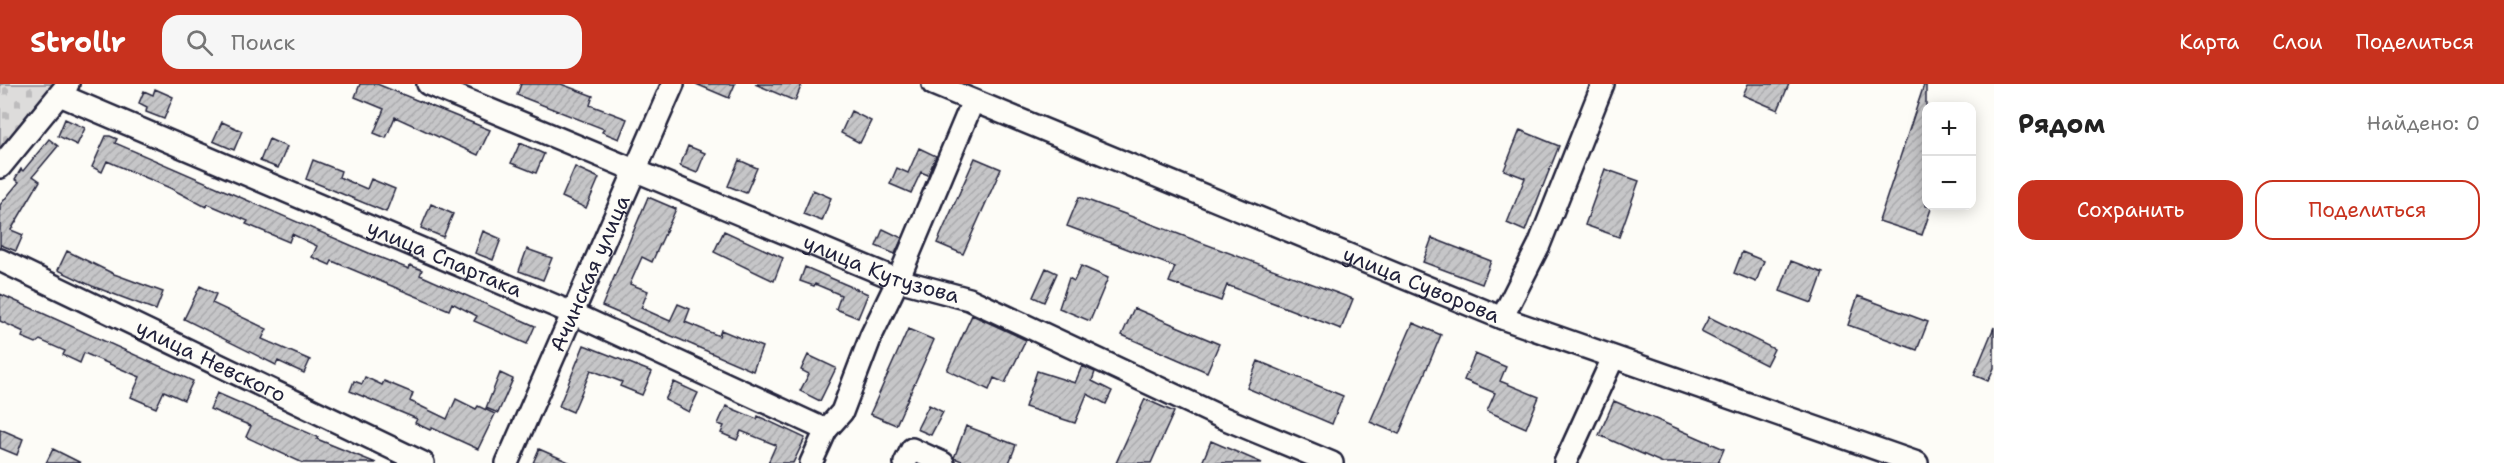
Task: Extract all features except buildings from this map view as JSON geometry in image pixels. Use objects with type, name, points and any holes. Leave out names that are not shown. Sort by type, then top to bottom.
[{"type":"street","name":"улица Кутузова","points":[[428,84],[898,280],[969,299],[1221,417],[1332,463]]},
{"type":"street","name":"Ачинская улица","points":[[507,463],[673,84]]},
{"type":"street","name":"улица Суворова","points":[[933,84],[1502,318],[1917,463]]},
{"type":"street","points":[[1502,318],[1539,245],[1603,84]]},
{"type":"street","points":[[0,167],[64,89]]},
{"type":"street","name":"улица Спартака","points":[[64,89],[572,313],[826,430]]},
{"type":"street","points":[[811,463],[826,430],[842,412],[871,336],[898,280],[973,101]]},
{"type":"street","name":"улица Невского","points":[[0,260],[423,463]]},
{"type":"street","points":[[1565,463],[1613,358]]},
{"type":"street","points":[[905,463],[912,449],[943,463]]},
{"type":"green space","points":[[0,84],[55,84],[0,150]]}]
